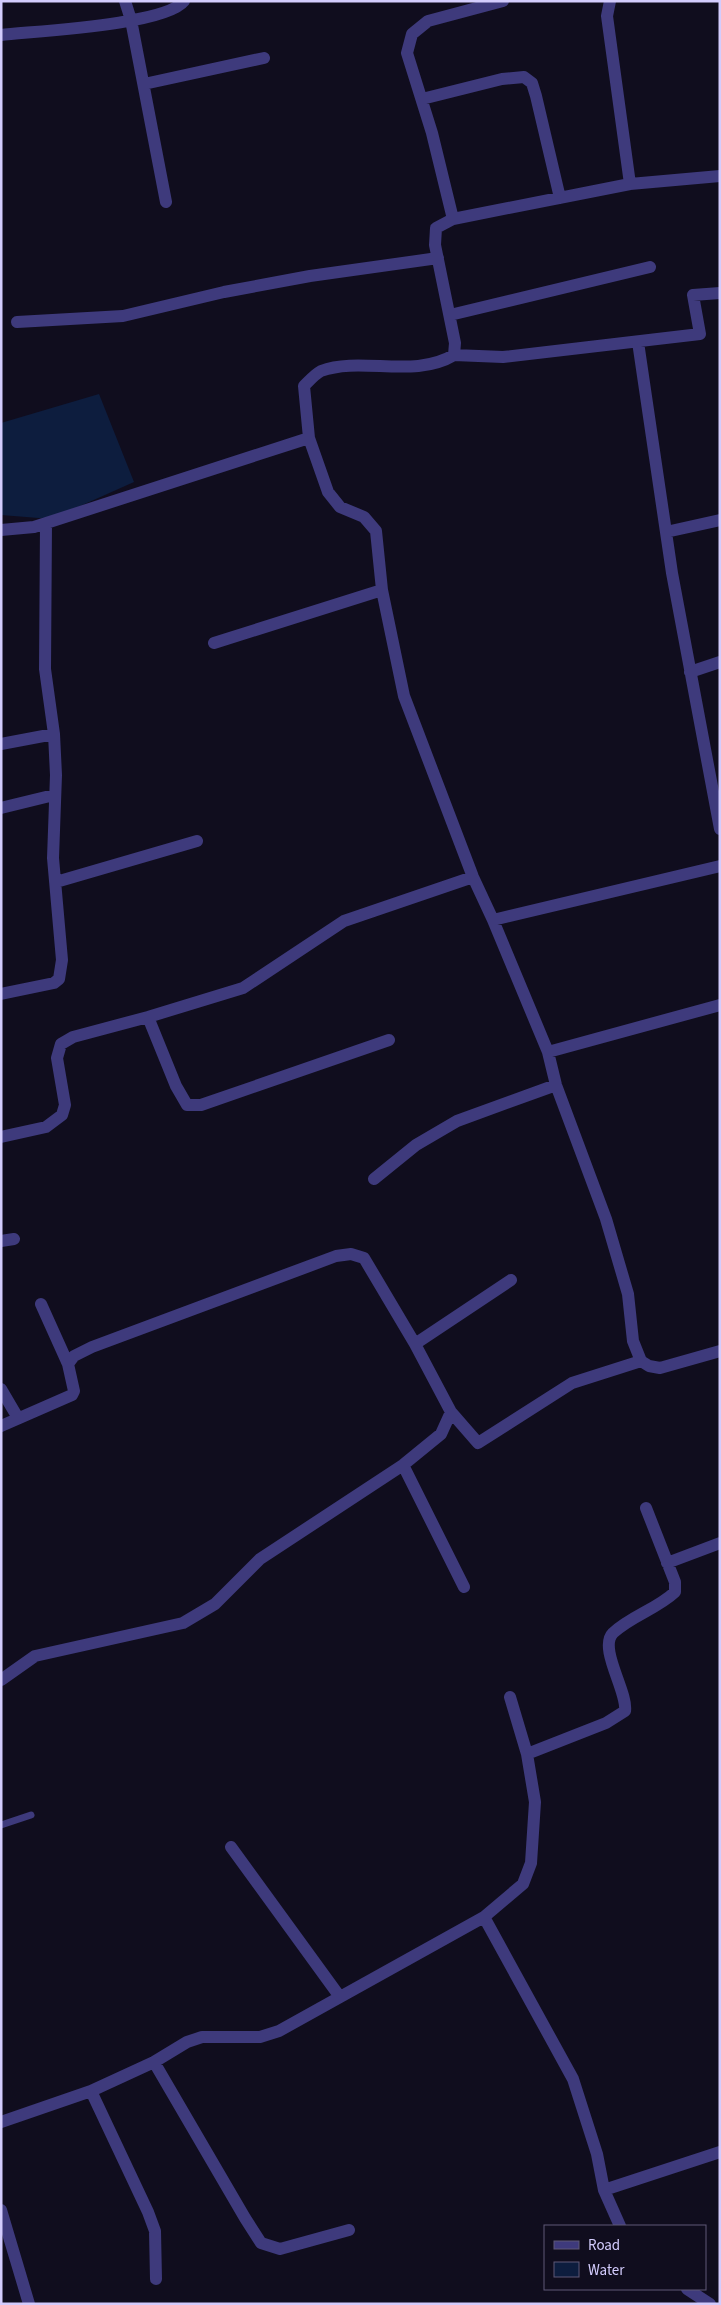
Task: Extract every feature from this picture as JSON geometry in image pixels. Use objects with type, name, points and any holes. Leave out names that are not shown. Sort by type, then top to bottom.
[{"type":"street","points":[[125,1],[131,20],[166,202]]},
{"type":"street","points":[[1,35],[160,15],[179,7],[184,1]]},
{"type":"street","points":[[453,219],[408,53],[412,34],[428,22],[458,7],[503,1]]},
{"type":"street","points":[[610,1],[606,16],[630,184]]},
{"type":"street","points":[[144,84],[264,58]]},
{"type":"street","points":[[422,99],[502,79],[524,77],[532,83],[536,96],[560,198]]},
{"type":"street","points":[[454,355],[455,343],[450,315],[434,245],[436,228],[453,219],[630,184],[720,176]]},
{"type":"street","points":[[16,322],[124,316],[224,292],[438,258]]},
{"type":"street","points":[[450,315],[650,266]]},
{"type":"street","points":[[720,292],[693,295],[700,334],[503,357],[454,355],[444,361],[408,367],[338,367],[319,372],[304,386],[309,438],[328,492],[340,508],[364,518],[376,531],[382,590],[404,696],[473,877],[548,1052],[556,1085],[606,1219],[628,1294],[633,1342],[641,1361],[650,1366],[660,1368],[720,1350]]},
{"type":"street","points":[[638,342],[666,532],[720,829]]},
{"type":"street","points":[[1,530],[34,527],[309,438]]},
{"type":"street","points":[[666,532],[720,520]]},
{"type":"street","points":[[1,994],[54,983],[59,979],[62,960],[53,858],[56,775],[54,734],[45,669],[46,523]]},
{"type":"street","points":[[214,643],[382,590]]},
{"type":"street","points":[[690,672],[720,662]]},
{"type":"street","points":[[1,744],[54,734]]},
{"type":"street","points":[[1,808],[54,795]]},
{"type":"street","points":[[56,882],[197,841]]},
{"type":"street","points":[[493,920],[720,866]]},
{"type":"street","points":[[1,1137],[46,1127],[62,1115],[65,1104],[57,1058],[61,1044],[73,1037],[148,1017],[243,988],[344,921],[473,877]]},
{"type":"street","points":[[548,1052],[720,1005]]},
{"type":"street","points":[[148,1017],[176,1086],[187,1105],[201,1105],[389,1040]]},
{"type":"street","points":[[374,1179],[416,1145],[456,1122],[556,1085]]},
{"type":"street","points":[[1,1241],[14,1239]]},
{"type":"street","points":[[68,1364],[74,1356],[92,1347],[336,1256],[351,1254],[364,1258],[416,1344],[451,1412],[478,1443],[572,1383],[641,1361]]},
{"type":"street","points":[[416,1344],[511,1280]]},
{"type":"street","points":[[1,1426],[72,1395],[74,1391],[68,1364],[40,1304]]},
{"type":"street","points":[[1,1389],[18,1418]]},
{"type":"street","points":[[1,1680],[35,1656],[183,1623],[215,1604],[260,1560],[403,1465],[441,1434],[451,1412]]},
{"type":"street","points":[[403,1465],[464,1587]]},
{"type":"street","points":[[527,1754],[606,1723],[625,1711],[626,1703],[608,1644],[611,1634],[630,1620],[666,1600],[675,1592],[675,1582],[646,1508]]},
{"type":"street","points":[[667,1563],[720,1543]]},
{"type":"street","points":[[1,2122],[91,2091],[154,2062],[187,2042],[202,2037],[260,2037],[279,2032],[484,1917],[523,1884],[531,1863],[535,1802],[527,1754],[510,1697]]},
{"type":"street","points":[[231,1847],[340,1997]]},
{"type":"street","points":[[484,1917],[573,2079],[597,2154],[604,2190],[620,2225]]},
{"type":"street","points":[[154,2062],[244,2218],[261,2243],[280,2249],[349,2230]]},
{"type":"street","points":[[91,2091],[148,2212],[155,2231],[156,2279]]},
{"type":"street","points":[[604,2190],[720,2152]]},
{"type":"street","points":[[1,2210],[29,2304]]},
{"type":"street","points":[[689,2290],[710,2304]]},
{"type":"lane","points":[[1,1825],[31,1815]]},
{"type":"water","points":[[99,394],[134,482],[51,519],[1,515],[1,423]]}]
